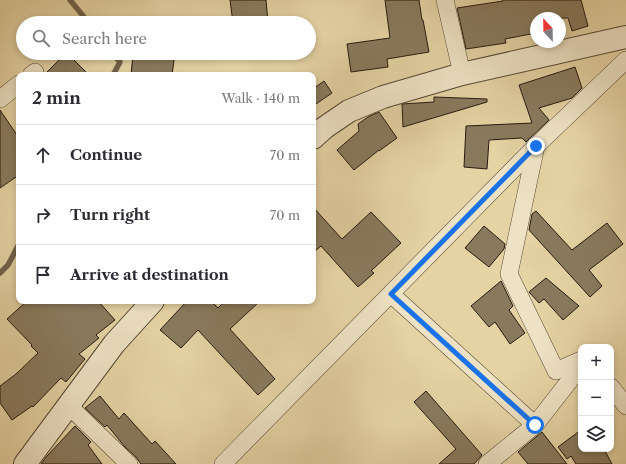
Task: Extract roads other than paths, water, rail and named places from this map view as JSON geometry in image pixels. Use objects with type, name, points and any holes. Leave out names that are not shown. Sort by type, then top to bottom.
[{"type":"street","points":[[445,0],[462,74]]},
{"type":"street","points":[[316,135],[349,111],[383,98],[462,74],[626,37]]},
{"type":"street","points":[[223,464],[536,146],[626,60]]},
{"type":"street","points":[[0,99],[16,86]]},
{"type":"street","points":[[536,146],[510,274],[556,372],[578,361]]},
{"type":"street","points":[[391,294],[535,425]]},
{"type":"street","points":[[25,464],[114,344],[150,304]]},
{"type":"street","points":[[487,464],[535,425],[578,370]]},
{"type":"street","points":[[614,391],[626,406]]},
{"type":"street","points":[[68,405],[129,464]]},
{"type":"waterway","points":[[70,0],[83,16]]},
{"type":"waterway","points":[[115,72],[120,62],[118,60]]},
{"type":"waterway","points":[[0,273],[8,265],[16,250]]}]
